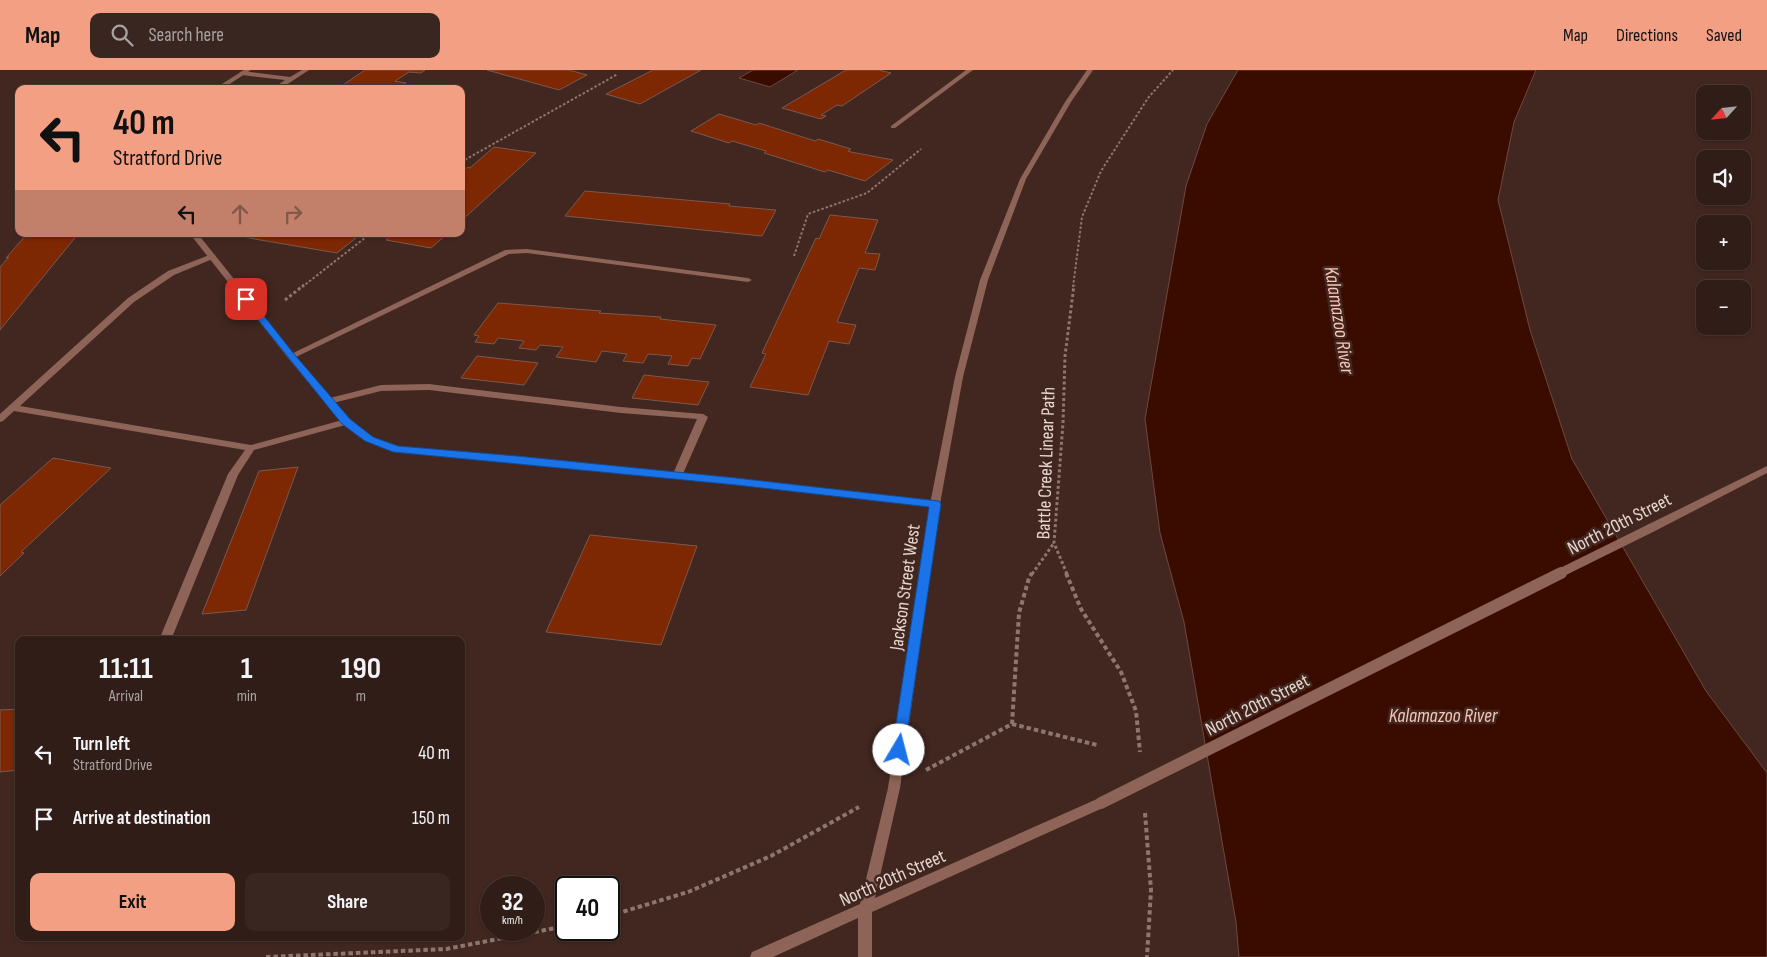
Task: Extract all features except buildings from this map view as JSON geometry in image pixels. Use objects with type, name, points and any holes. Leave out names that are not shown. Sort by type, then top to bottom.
[{"type":"street","points":[[282,85],[306,70]]},
{"type":"street","points":[[893,127],[970,70]]},
{"type":"street","name":"Jackson Street West","points":[[864,957],[865,910],[894,788],[935,504],[959,376],[984,280],[1023,180],[1068,102],[1090,70]]},
{"type":"street","points":[[224,85],[245,72],[291,80]]},
{"type":"street","points":[[196,237],[346,422],[369,439],[397,450],[677,476],[935,504]]},
{"type":"street","points":[[291,356],[508,252],[527,251],[748,280]]},
{"type":"street","points":[[0,419],[131,300],[170,273],[212,256]]},
{"type":"street","points":[[329,401],[381,388],[429,387],[621,410],[703,417],[677,476]]},
{"type":"street","points":[[14,408],[251,448],[346,422]]},
{"type":"street","points":[[166,636],[233,474],[251,448]]},
{"type":"street","name":"North 20th Street","points":[[757,957],[1101,803],[1767,469]]},
{"type":"path","name":"Battle Creek Linear Path","points":[[1140,761],[1136,711],[1121,672],[1081,609],[1054,543],[1063,423],[1065,356],[1082,217],[1101,171],[1123,135],[1148,98],[1173,70]]},
{"type":"path","points":[[465,160],[618,74]]},
{"type":"path","points":[[794,256],[808,214],[867,193],[921,149]]},
{"type":"path","points":[[285,300],[366,237]]},
{"type":"path","points":[[1012,724],[1097,745]]},
{"type":"path","points":[[1144,811],[1151,890],[1147,957]]},
{"type":"path","points":[[266,957],[446,949],[555,928]]},
{"type":"water","points":[[753,70],[798,70],[770,87],[739,78]]},
{"type":"water","name":"Kalamazoo River","points":[[1238,70],[1536,70],[1514,122],[1498,200],[1530,330],[1572,459],[1706,691],[1767,773],[1767,957],[1239,957],[1236,922],[1184,622],[1160,533],[1145,419],[1186,186],[1207,124]]},
{"type":"route","points":[[246,299],[346,422],[369,439],[397,450],[736,481],[935,504],[899,750]]}]
